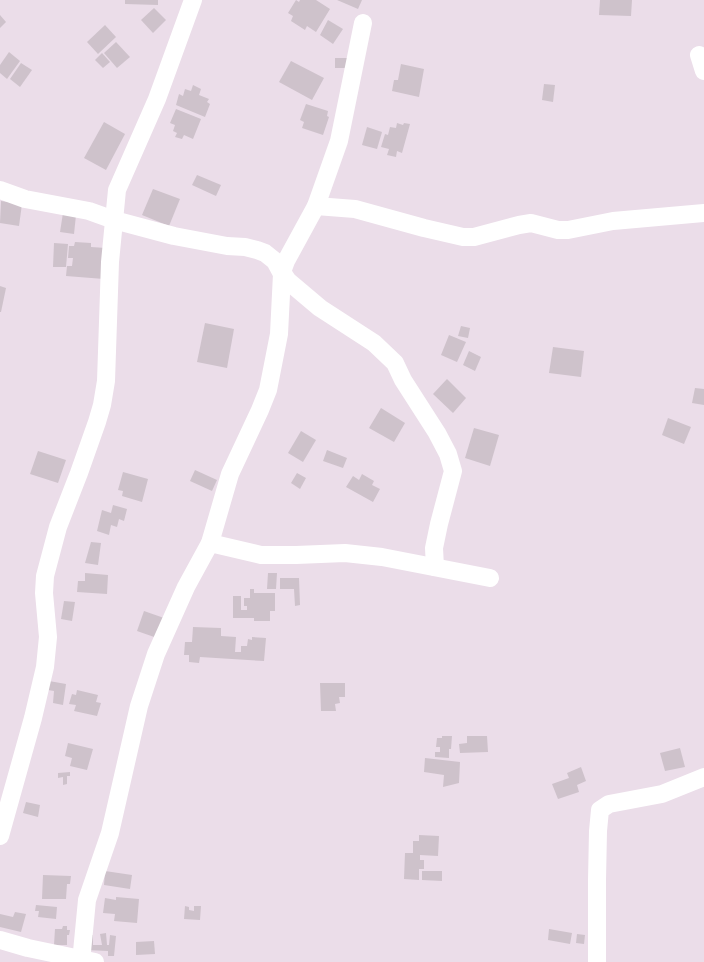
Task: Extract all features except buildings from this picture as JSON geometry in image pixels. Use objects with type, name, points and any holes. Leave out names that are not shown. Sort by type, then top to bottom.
[{"type":"street","points":[[0,836],[33,718],[45,667],[48,637],[44,593],[45,576],[58,528],[79,473],[96,422],[105,387],[110,262],[117,190],[156,99],[193,0]]},
{"type":"street","points":[[0,940],[86,961],[87,900],[110,833],[139,706],[162,641],[186,587],[210,543],[230,474],[268,390],[279,334],[282,272],[286,261],[316,206],[339,141],[364,23]]},
{"type":"street","points":[[0,190],[25,199],[89,211],[114,220],[174,236],[257,250],[271,257],[288,281],[320,308],[374,343],[395,363],[403,380],[437,433],[448,454],[453,471],[434,548],[435,567]]},
{"type":"street","points":[[316,206],[355,209],[463,237],[474,237],[519,224],[531,223],[558,230],[568,230],[613,221],[704,213]]},
{"type":"street","points":[[210,543],[261,555],[345,553],[382,557],[490,578]]},
{"type":"street","points":[[597,962],[597,880],[600,810],[609,804],[662,794],[704,777]]}]
